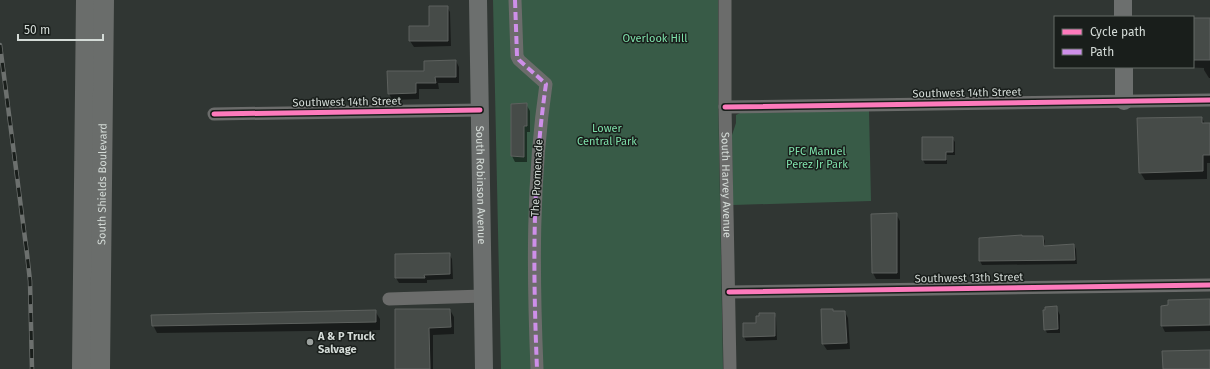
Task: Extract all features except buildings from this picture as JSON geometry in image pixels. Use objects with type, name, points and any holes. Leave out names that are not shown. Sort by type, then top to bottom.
[{"type":"main road","name":"South Shields Boulevard","points":[[82,369],[86,0]]},
{"type":"main road","name":"South Shields Boulevard","points":[[100,369],[104,0]]},
{"type":"main road","name":"South Robinson Avenue","points":[[478,0],[484,369]]},
{"type":"main road","points":[[1123,0],[1123,16]]},
{"type":"main road","points":[[1124,68],[1124,101]]},
{"type":"street","name":"The Promenade","points":[[515,0],[517,56],[519,60],[546,84],[539,138],[535,190],[534,285],[537,369]]},
{"type":"street","name":"South Harvey Avenue","points":[[725,0],[725,107],[730,369]]},
{"type":"street","name":"Southwest 14th Street","points":[[725,107],[1210,100]]},
{"type":"street","name":"Southwest 14th Street","points":[[214,114],[480,110]]},
{"type":"street","name":"Southwest 13th Street","points":[[729,292],[1210,285]]},
{"type":"street","points":[[389,298],[483,296]]},
{"type":"green space","name":"Lower Central Park","points":[[493,0],[718,0],[718,89],[723,369],[501,369]]},
{"type":"green space","name":"PFC Manuel Perez Jr Park","points":[[869,111],[871,201],[733,205],[732,135],[736,123],[736,115],[740,113]]},
{"type":"railway","points":[[0,45],[30,281],[32,369]]},
{"type":"marked path","points":[[515,0],[517,56],[519,60],[546,84],[541,120],[536,191],[534,262],[537,369]]},
{"type":"cycle path","points":[[725,107],[1210,100]]},
{"type":"cycle path","points":[[214,114],[480,110]]},
{"type":"cycle path","points":[[729,292],[1210,285]]},
{"type":"place","name":"A & P Truck Salvage","points":[[310,342]]},
{"type":"park label","name":"Overlook Hill","points":[[655,38]]}]
